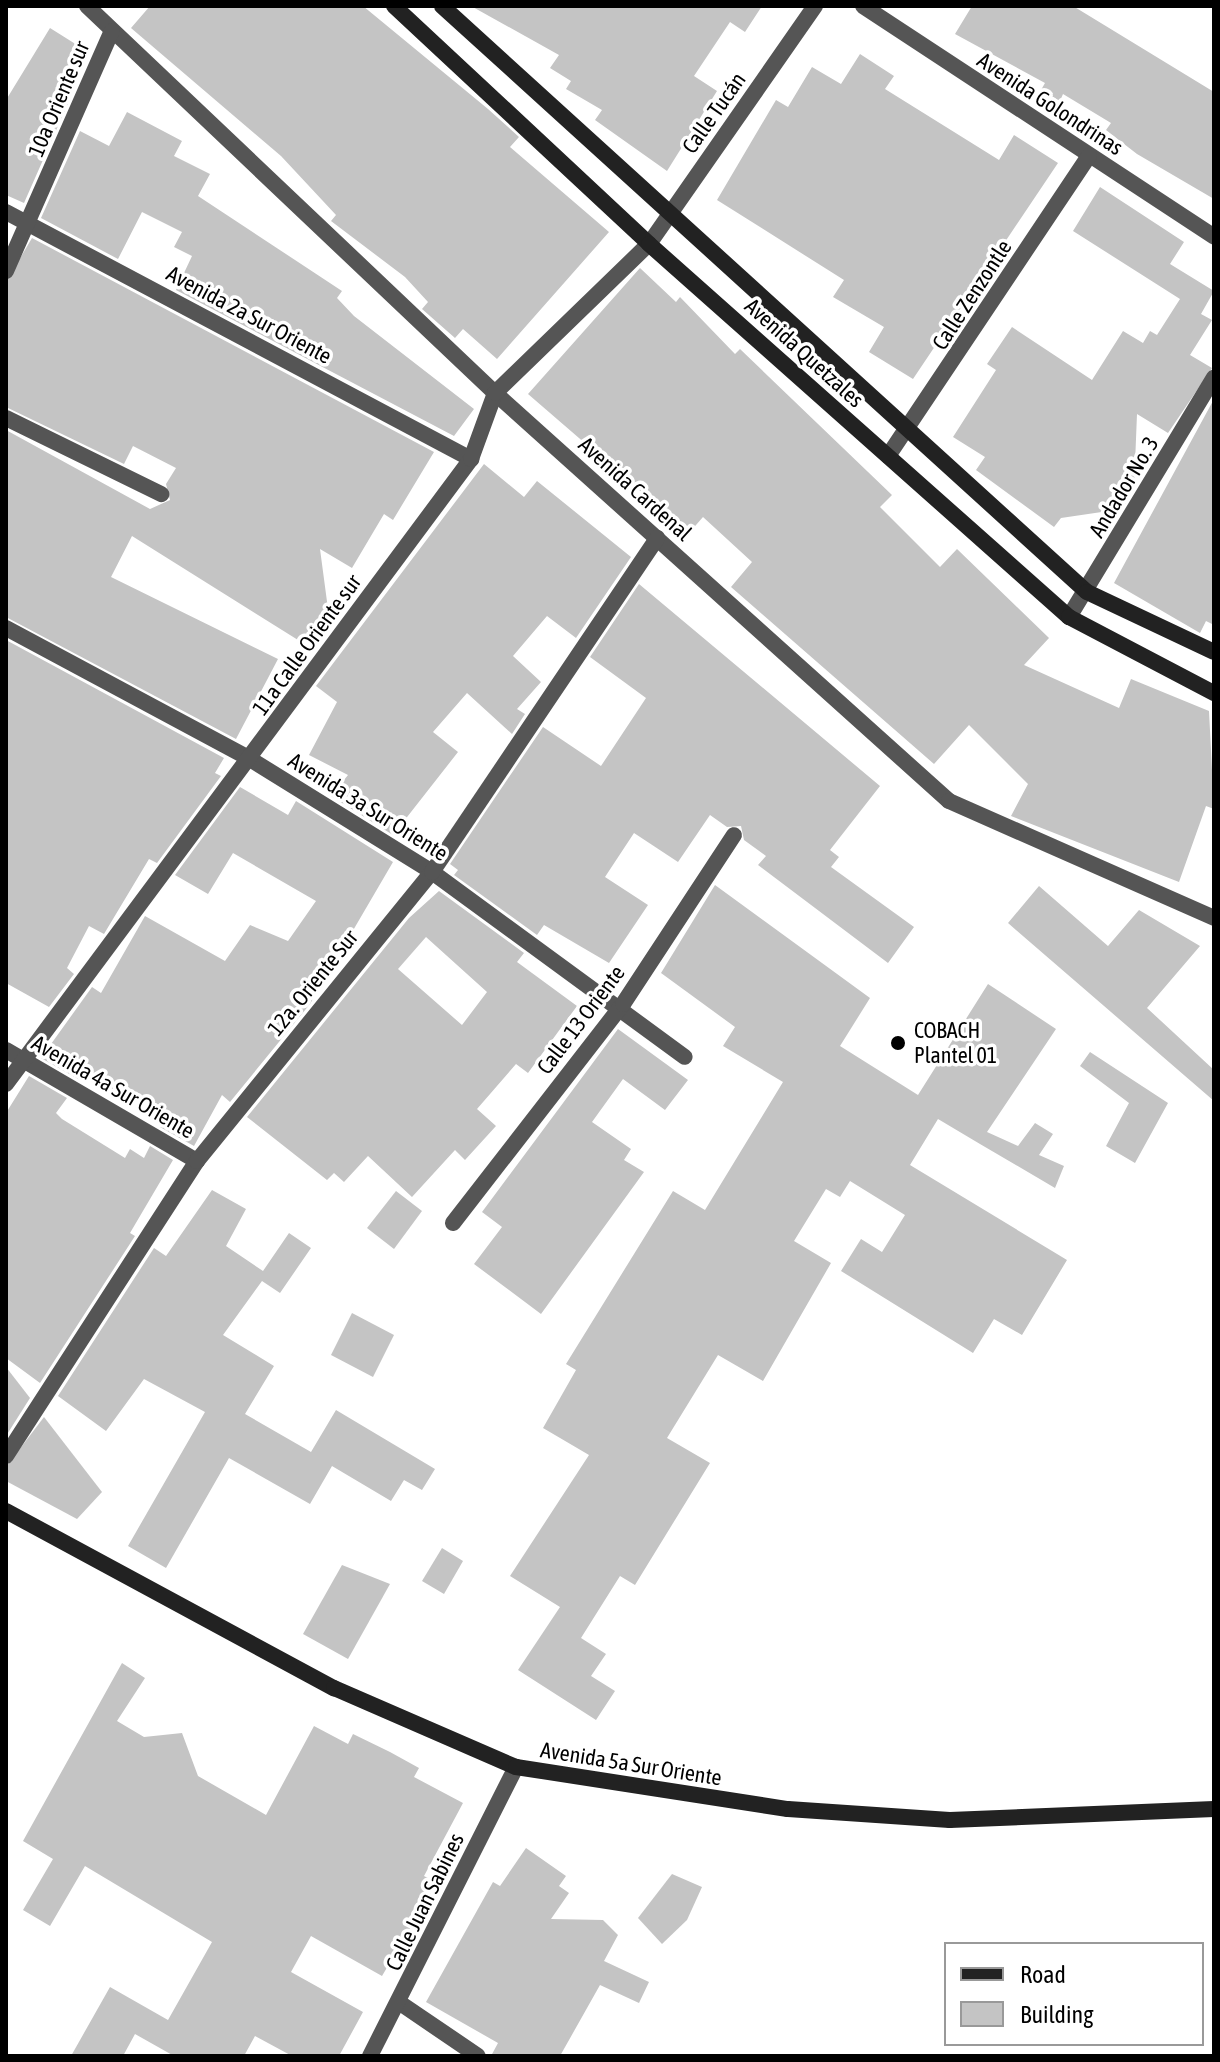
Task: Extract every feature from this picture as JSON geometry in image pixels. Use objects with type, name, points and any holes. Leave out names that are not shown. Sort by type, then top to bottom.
[{"type":"main road","name":"Avenida Quetzales","points":[[394,6],[649,244],[1069,617],[1214,693]]},
{"type":"main road","name":"Avenida Quetzales","points":[[442,6],[1087,592],[1214,652]]},
{"type":"main road","name":"Avenida 5a Sur Oriente","points":[[6,1511],[334,1688],[516,1767],[788,1809],[950,1820],[1214,1809]]},
{"type":"street","name":"Avenida Cardenal","points":[[87,6],[495,393],[949,801],[1214,918]]},
{"type":"street","name":"Calle Tucán","points":[[649,244],[815,6]]},
{"type":"street","name":"Avenida Golondrinas","points":[[863,6],[1214,237]]},
{"type":"street","name":"10a Oriente sur","points":[[6,271],[30,223],[112,31]]},
{"type":"street","name":"Calle Zenzontle","points":[[888,456],[910,430],[1089,156]]},
{"type":"street","name":"Avenida 2a Sur Oriente","points":[[6,212],[471,459]]},
{"type":"street","name":"11a Calle Oriente sur","points":[[6,1084],[471,459],[495,393],[649,244]]},
{"type":"street","name":"Andador No. 3","points":[[1069,617],[1087,592],[1214,378]]},
{"type":"street","points":[[6,418],[161,494]]},
{"type":"street","name":"12a. Oriente Sur","points":[[6,1456],[197,1161],[432,872],[657,538]]},
{"type":"street","name":"Avenida 3a Sur Oriente","points":[[6,628],[250,759],[432,872],[623,1004],[685,1057]]},
{"type":"street","name":"Calle 13 Oriente","points":[[453,1223],[623,1004],[734,835]]},
{"type":"street","name":"Avenida 4a Sur Oriente","points":[[6,1050],[197,1161]]},
{"type":"street","name":"Calle Juan Sabines","points":[[370,2056],[400,2003],[516,1767]]},
{"type":"street","points":[[400,2003],[478,2056]]},
{"type":"building","points":[[150,6],[363,6],[519,137],[510,147],[609,232],[497,359],[463,329],[455,338],[422,309],[428,302],[405,277],[331,221],[336,215],[281,156],[131,28]]},
{"type":"building","points":[[471,6],[762,6],[745,32],[730,22],[694,76],[717,91],[667,171],[595,120],[602,110],[566,89],[571,81],[550,68],[559,55]]},
{"type":"building","points":[[972,6],[1073,6],[1214,92],[1214,199],[1137,154],[1106,130],[1111,123],[1063,94],[1060,101],[1041,90],[1045,83],[955,34]]},
{"type":"building","points":[[50,28],[85,50],[57,95],[69,101],[24,203],[6,195],[6,100]]},
{"type":"building","points":[[860,54],[894,76],[885,89],[999,160],[1014,135],[1058,163],[913,379],[869,352],[884,327],[833,297],[844,280],[717,200],[776,100],[788,107],[812,67],[841,84]]},
{"type":"building","points":[[127,112],[182,141],[174,156],[210,174],[198,196],[342,291],[337,298],[354,316],[474,409],[454,436],[176,290],[192,256],[174,247],[182,232],[142,212],[118,259],[41,218],[80,131],[109,146]]},
{"type":"building","points":[[1100,187],[1184,242],[1170,264],[1214,291],[1201,314],[1212,320],[1190,355],[1212,368],[1168,433],[1137,414],[1134,489],[1122,509],[1061,518],[1054,527],[976,470],[985,457],[953,437],[996,370],[987,364],[1012,327],[1092,380],[1123,331],[1143,343],[1150,331],[1157,335],[1180,299],[1073,231]]},
{"type":"building","points":[[32,238],[434,452],[393,520],[384,514],[352,568],[320,549],[328,609],[306,645],[132,536],[111,577],[278,659],[236,739],[6,617],[6,430],[150,509],[170,500],[166,484],[176,468],[133,446],[124,464],[6,407],[6,282]]},
{"type":"building","points":[[640,268],[676,302],[680,297],[735,354],[740,349],[892,495],[880,507],[940,567],[957,549],[1049,638],[1024,665],[1119,708],[1131,679],[1209,711],[1214,809],[1206,806],[1179,882],[1011,816],[1028,784],[969,725],[934,764],[731,587],[752,562],[703,517],[689,533],[528,394]]},
{"type":"building","points":[[1214,399],[1214,625],[1206,621],[1200,633],[1114,583]]},
{"type":"building","points":[[484,464],[524,497],[537,481],[631,557],[576,638],[547,616],[513,656],[541,682],[517,709],[525,714],[512,734],[467,693],[433,732],[458,752],[393,835],[331,796],[348,775],[309,755],[337,702],[316,686]]},
{"type":"building","points":[[639,584],[880,786],[830,850],[839,857],[831,867],[914,927],[888,963],[758,865],[766,856],[744,840],[741,826],[727,827],[710,815],[678,862],[634,833],[605,877],[648,905],[609,963],[544,925],[537,935],[454,875],[458,870],[450,864],[543,727],[601,766],[646,698],[590,657]]},
{"type":"building","points":[[6,640],[224,758],[215,773],[221,776],[157,863],[149,859],[104,934],[89,926],[67,968],[74,974],[49,1007],[6,983]]},
{"type":"building","points":[[240,787],[288,815],[296,801],[393,862],[310,1004],[230,1102],[222,1095],[194,1146],[160,1127],[164,1119],[128,1092],[121,1102],[85,1074],[80,1080],[41,1058],[92,987],[101,993],[145,916],[225,961],[250,925],[288,941],[316,901],[233,853],[208,894],[175,875]]},
{"type":"building","points":[[715,885],[870,998],[840,1046],[918,1095],[988,984],[1056,1029],[987,1132],[1018,1146],[1035,1123],[1053,1134],[1039,1155],[1064,1166],[1055,1188],[938,1119],[910,1165],[1067,1260],[1022,1335],[994,1319],[973,1353],[841,1271],[861,1239],[882,1252],[905,1215],[850,1181],[840,1197],[826,1189],[794,1241],[831,1263],[763,1381],[718,1355],[667,1438],[710,1463],[635,1585],[620,1576],[581,1638],[606,1654],[591,1676],[615,1691],[596,1720],[518,1670],[560,1607],[510,1576],[589,1455],[543,1428],[576,1370],[566,1364],[673,1191],[705,1210],[783,1082],[723,1046],[735,1027],[661,973]]},
{"type":"building","points":[[1039,886],[1108,946],[1139,910],[1200,946],[1147,1008],[1214,1070],[1214,1101],[1008,923]]},
{"type":"building","points":[[439,891],[524,953],[517,962],[577,1006],[528,1073],[516,1064],[477,1109],[496,1126],[465,1160],[455,1150],[412,1197],[368,1156],[344,1182],[334,1173],[327,1180],[247,1117],[409,918]],"holes":[[[426,937],[487,992],[462,1025],[398,969]]]},
{"type":"building","points":[[618,1029],[688,1080],[665,1110],[623,1079],[592,1122],[631,1149],[624,1160],[644,1172],[541,1314],[474,1264],[502,1227],[482,1212]]},
{"type":"building","points":[[1090,1052],[1168,1103],[1135,1163],[1106,1146],[1129,1103],[1080,1066]]},
{"type":"building","points":[[29,1076],[67,1098],[56,1113],[62,1119],[125,1158],[130,1149],[144,1158],[150,1146],[173,1160],[130,1233],[135,1236],[40,1383],[6,1358],[6,1113]]},
{"type":"building","points":[[212,1190],[246,1209],[226,1246],[263,1271],[289,1233],[311,1248],[280,1293],[262,1281],[223,1335],[274,1366],[245,1414],[311,1452],[336,1410],[435,1469],[422,1490],[404,1480],[391,1501],[332,1466],[310,1504],[229,1458],[166,1568],[128,1546],[205,1412],[144,1379],[106,1431],[58,1396],[154,1248],[166,1256]]},
{"type":"building","points":[[396,1191],[422,1211],[394,1249],[367,1228]]},
{"type":"building","points":[[352,1313],[394,1335],[373,1377],[331,1355]]},
{"type":"building","points":[[6,1367],[30,1398],[6,1436]]},
{"type":"building","points":[[44,1417],[102,1492],[77,1519],[6,1481],[6,1467]]},
{"type":"building","points":[[442,1548],[463,1561],[444,1594],[422,1581]]},
{"type":"building","points":[[342,1565],[390,1584],[348,1659],[303,1634]]},
{"type":"building","points":[[122,1663],[145,1678],[117,1721],[144,1737],[182,1733],[198,1776],[266,1815],[314,1726],[348,1744],[353,1734],[390,1752],[419,1768],[414,1777],[463,1803],[424,1876],[437,1883],[382,1976],[311,1936],[291,1972],[363,2012],[339,2056],[292,2056],[255,2036],[244,2056],[174,2056],[135,2034],[123,2056],[71,2056],[110,1987],[168,2020],[212,1942],[85,1866],[50,1926],[23,1910],[53,1859],[23,1841]]},
{"type":"building","points":[[526,1848],[566,1876],[559,1886],[569,1893],[551,1919],[603,1920],[618,1935],[604,1961],[649,1982],[639,2003],[600,1985],[560,2056],[491,2056],[498,2043],[426,2002],[493,1882],[500,1886]]},
{"type":"building","points":[[672,1874],[702,1887],[687,1920],[662,1944],[638,1918]]},
{"type":"place","name":"COBACH Plantel 01","points":[[898,1043]]}]
